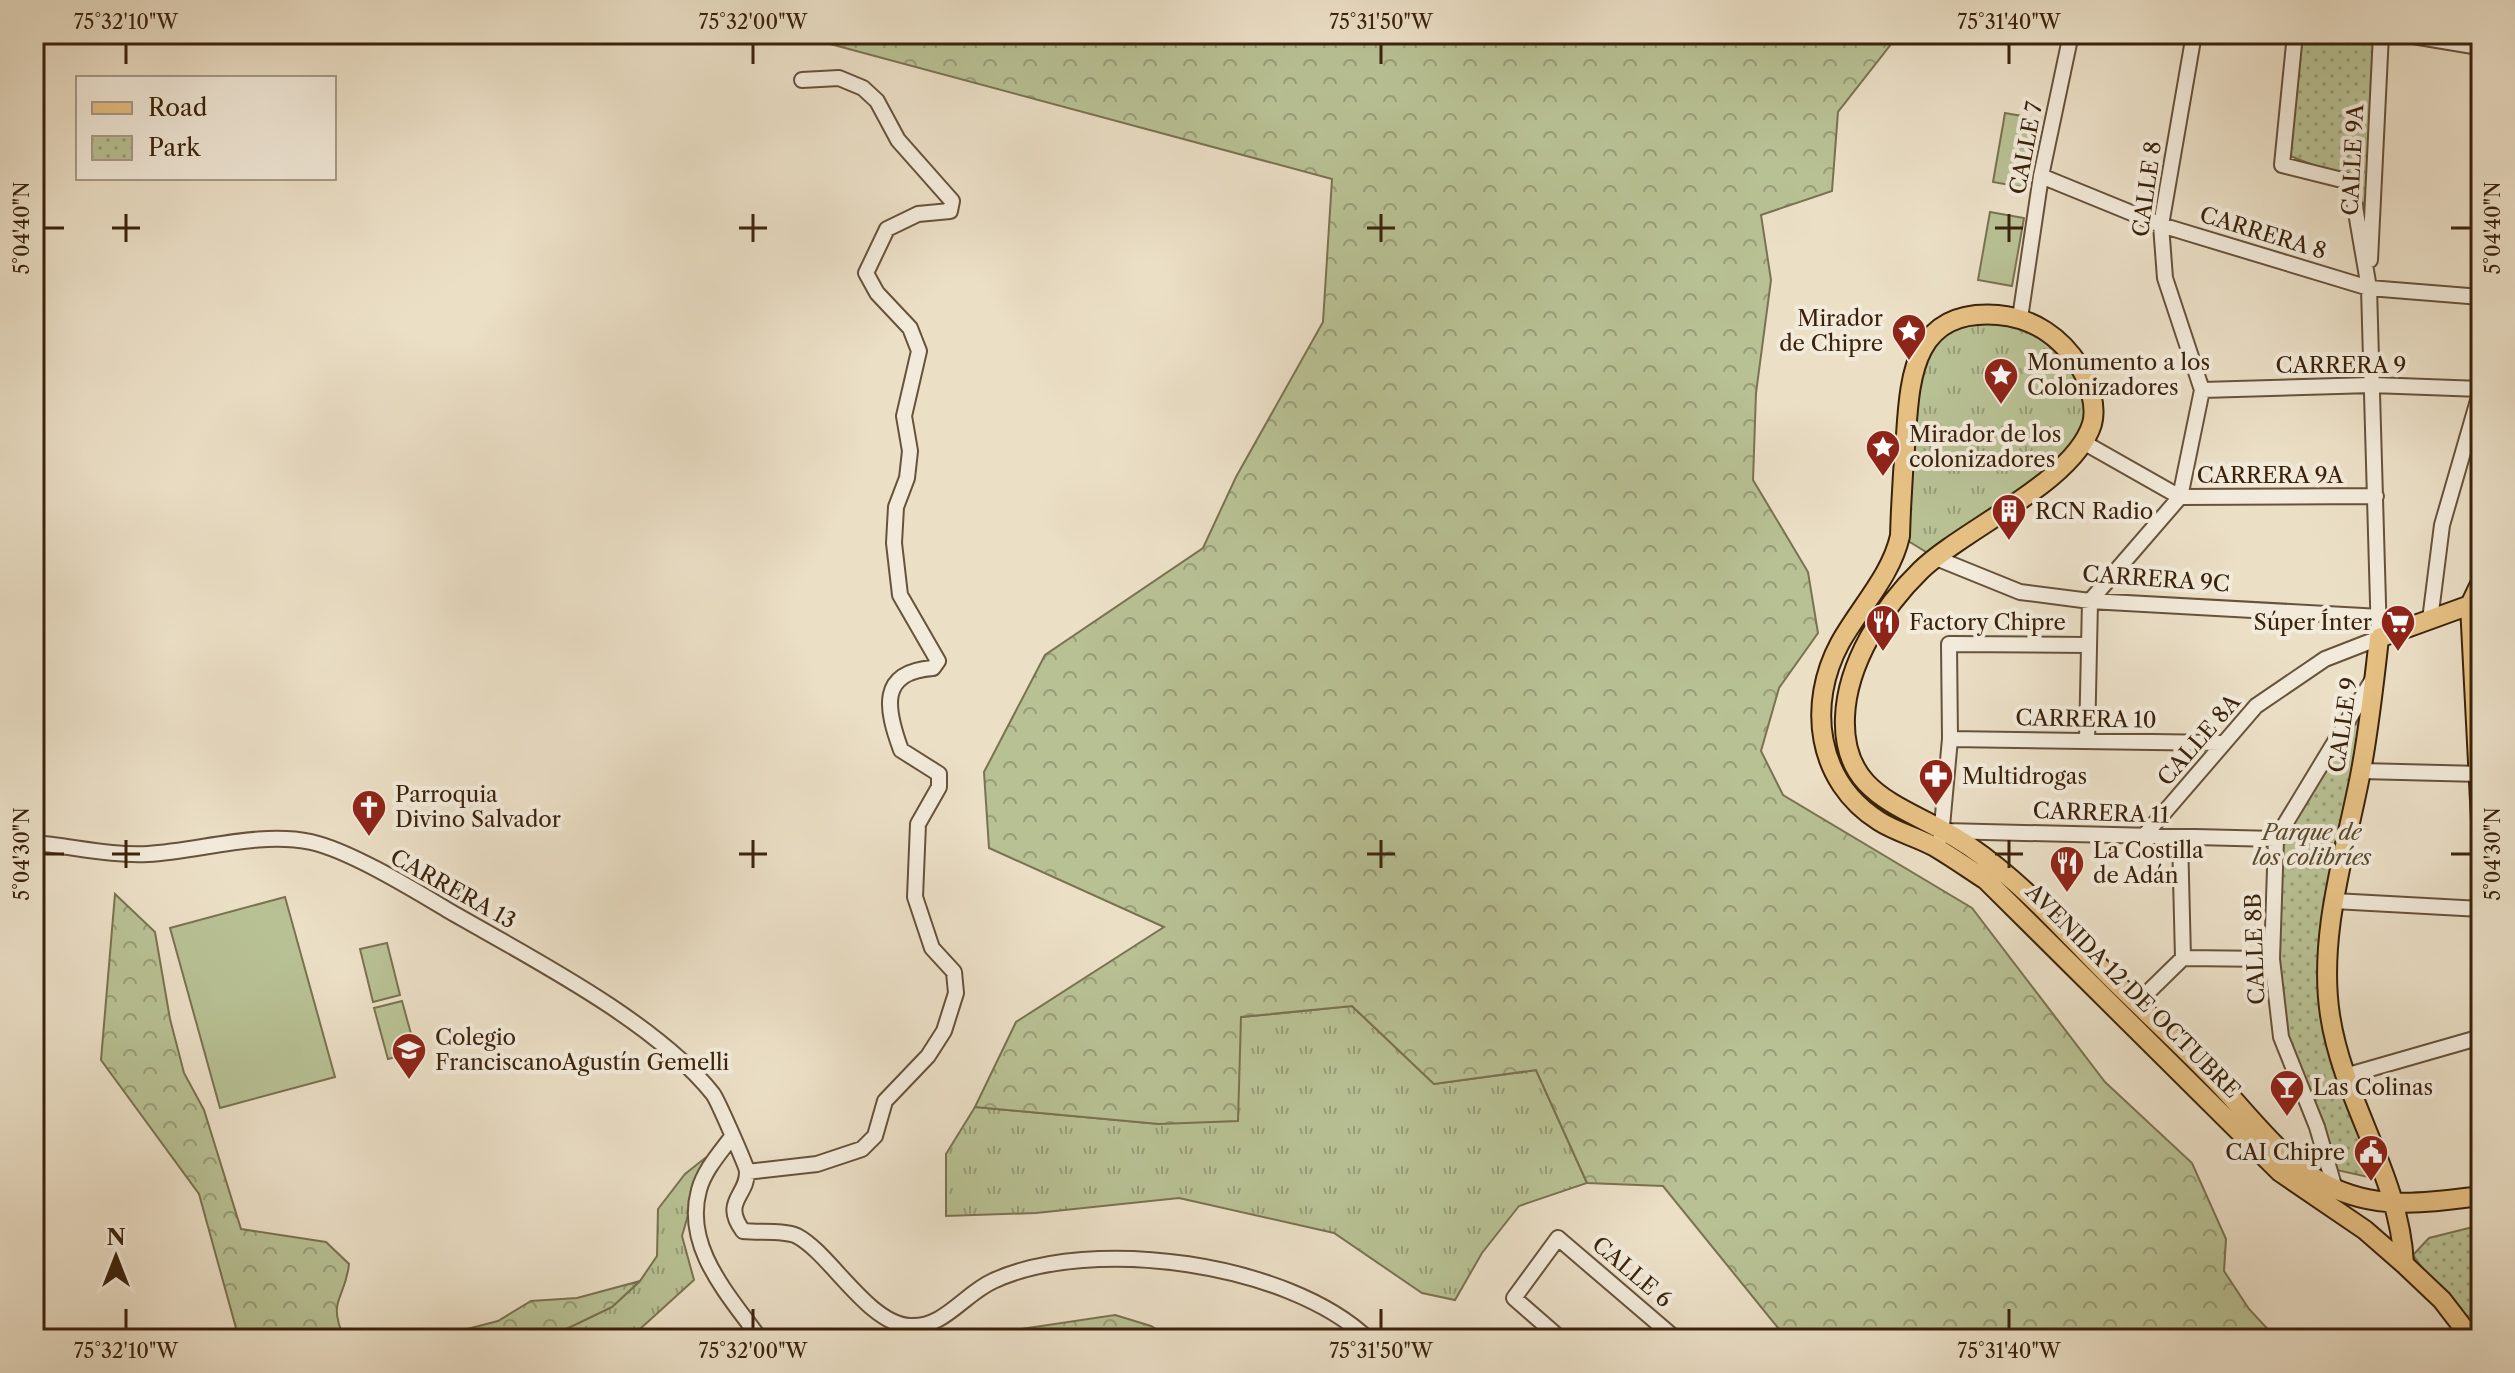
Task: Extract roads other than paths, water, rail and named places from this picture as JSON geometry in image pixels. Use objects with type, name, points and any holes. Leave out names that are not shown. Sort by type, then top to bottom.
[{"type":"main road","name":"AVENIDA 12 DE OCTUBRE","points":[[2472,1339],[2442,1300],[2365,1230],[2280,1172],[2024,913],[1940,839],[1879,821],[1857,803],[1834,775],[1826,757],[1821,727],[1822,688],[1828,666],[1854,619],[1894,560],[1900,536],[1909,394],[1922,348],[1944,325],[1962,318],[1994,315],[2020,318],[2057,339],[2085,376],[2094,411],[2083,442],[2054,474],[1919,572],[1861,652],[1848,690],[1845,721],[1855,764],[1875,794],[1940,839],[2006,875],[2300,1169],[2335,1189],[2396,1205],[2481,1196]]},
{"type":"main road","points":[[2481,582],[2476,606],[2481,821]]},
{"type":"main road","points":[[2379,638],[2476,606]]},
{"type":"main road","name":"CALLE 9","points":[[2379,638],[2361,771],[2334,901],[2326,981],[2337,1051],[2396,1205],[2404,1264]]},
{"type":"street","name":"CALLE 7","points":[[2020,318],[2041,176],[2071,34]]},
{"type":"street","name":"CALLE 8","points":[[2090,601],[2180,497],[2202,390],[2165,278],[2161,225],[2194,34]]},
{"type":"street","name":"CALLE 9","points":[[2295,34],[2282,165],[2346,181],[2353,195],[2369,288],[2381,617],[2379,638]]},
{"type":"street","name":"CALLE 9A","points":[[2369,288],[2381,34]]},
{"type":"street","points":[[2401,34],[2477,41],[2480,297]]},
{"type":"street","points":[[802,80],[839,78],[863,88],[877,101],[898,140],[952,201],[950,211],[918,214],[887,229],[866,273],[877,293],[897,310],[910,328],[919,351],[904,416],[910,451],[907,478],[896,507],[894,543],[900,595],[938,661],[933,668],[913,669],[899,677],[889,697],[901,750],[939,774],[939,787],[918,824],[915,897],[932,948],[954,972],[956,993],[944,1031],[928,1056],[885,1101],[875,1136],[862,1149],[817,1164],[747,1172],[734,1198],[735,1220],[743,1231],[793,1234],[804,1240],[843,1282],[888,1317],[906,1326],[931,1326],[991,1281],[1030,1269],[1092,1260],[1147,1261],[1248,1274],[1300,1295],[1347,1319],[1368,1339]]},
{"type":"street","name":"CARRERA 8","points":[[2041,176],[2161,225],[2369,288],[2480,297]]},
{"type":"street","name":"CARRERA 9","points":[[2202,390],[2372,385],[2481,390]]},
{"type":"street","points":[[2430,620],[2442,525],[2481,390]]},
{"type":"street","name":"CARRERA 9A","points":[[2083,442],[2180,497],[2376,496]]},
{"type":"street","name":"CARRERA 9C","points":[[1936,558],[2020,592],[2090,601],[2381,617]]},
{"type":"street","points":[[2087,741],[2090,601]]},
{"type":"street","name":"CALLE 8A","points":[[2144,836],[2256,706],[2325,659],[2379,638]]},
{"type":"street","points":[[1940,839],[1950,739],[1949,644],[2087,645]]},
{"type":"street","name":"CALLE 8B","points":[[2335,1189],[2317,1127],[2281,1037],[2272,959],[2276,839],[2374,677]]},
{"type":"street","name":"CARRERA 10","points":[[1950,739],[2221,743]]},
{"type":"street","points":[[2361,771],[2480,774]]},
{"type":"street","name":"CARRERA 11","points":[[1940,839],[2144,836],[2276,839]]},
{"type":"street","points":[[2180,837],[2183,958]]},
{"type":"street","name":"CARRERA 13","points":[[34,843],[143,854],[264,840],[314,843],[408,886],[659,1040],[715,1096],[747,1172]]},
{"type":"street","points":[[2334,901],[2481,909]]},
{"type":"street","points":[[2136,1004],[2183,958],[2272,959]]},
{"type":"street","points":[[2345,1076],[2481,1037]]},
{"type":"street","points":[[731,1138],[709,1168],[699,1190],[698,1234],[705,1257],[716,1277],[760,1339]]},
{"type":"street","name":"CALLE 6","points":[[1561,1339],[1514,1298],[1558,1238],[1676,1339]]},
{"type":"place","name":"Mirador de Chipre","points":[[1909,362]]},
{"type":"place","name":"Monumento a los Colonizadores","points":[[2001,406]]},
{"type":"place","name":"Mirador de los colonizadores","points":[[1883,478]]},
{"type":"place","name":"RCN Radio","points":[[2009,542]]},
{"type":"place","name":"Factory Chipre","points":[[1883,653]]},
{"type":"place","name":"Súper Ínter","points":[[2398,653]]},
{"type":"place","name":"Multidrogas","points":[[1936,807]]},
{"type":"place","name":"Parroquia Divino Salvador","points":[[369,838]]},
{"type":"place","name":"La Costilla de Adán","points":[[2067,894]]},
{"type":"place","name":"Colegio FranciscanoAgustín Gemelli","points":[[409,1081]]},
{"type":"place","name":"Las Colinas","points":[[2287,1118]]},
{"type":"place","name":"CAI Chipre","points":[[2371,1183]]},
{"type":"park label","name":"Parque de los colibríes","points":[[2312,844]]}]
